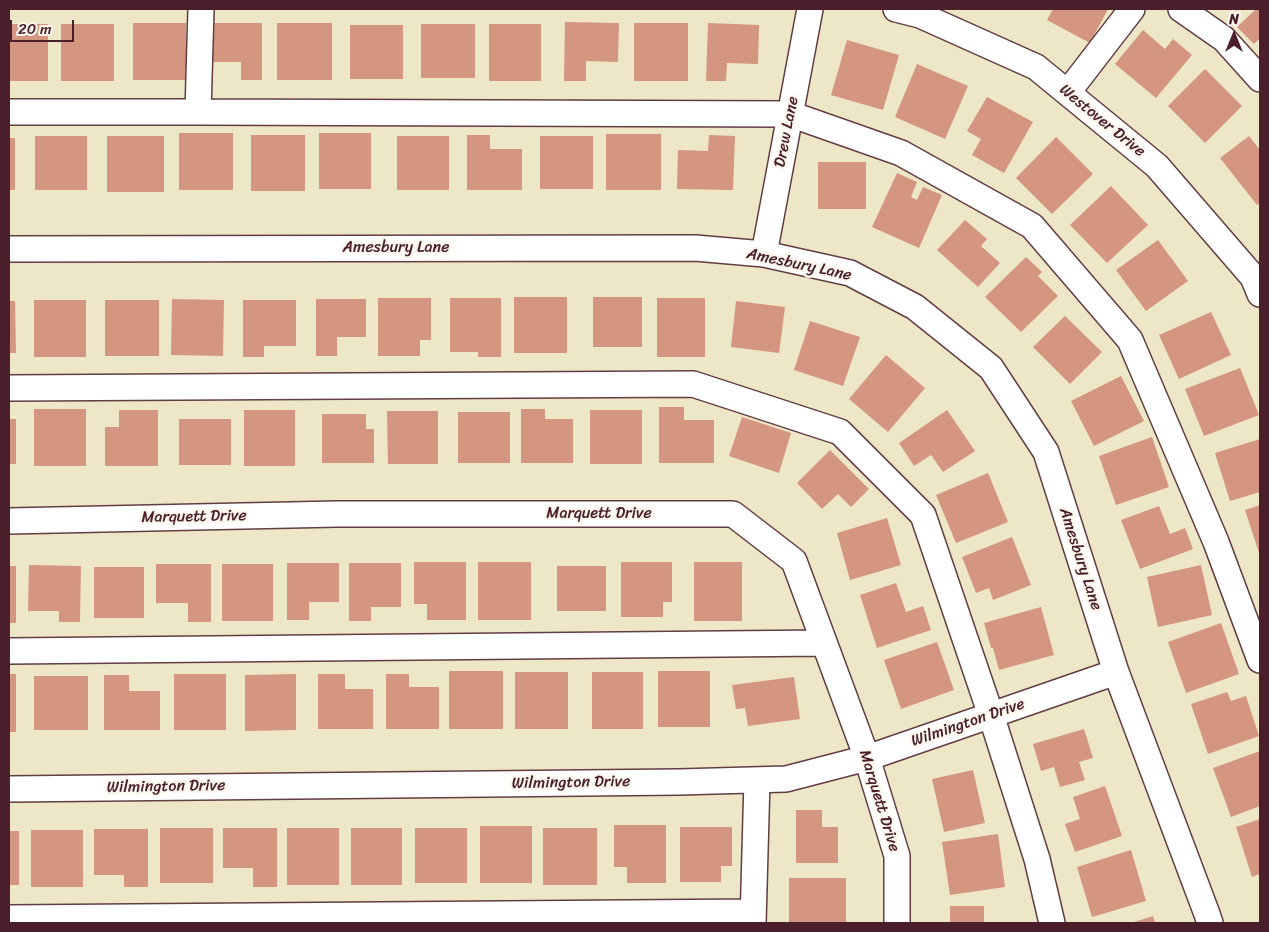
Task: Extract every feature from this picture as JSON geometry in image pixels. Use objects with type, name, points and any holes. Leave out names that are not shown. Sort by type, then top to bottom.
[{"type":"street","points":[[198,112],[201,9]]},
{"type":"street","name":"Drew Lane","points":[[764,254],[810,9]]},
{"type":"street","name":"Westover Drive","points":[[896,9],[920,15],[1036,67],[1068,92],[1157,166],[1252,277],[1260,294]]},
{"type":"street","points":[[1068,92],[1132,9]]},
{"type":"street","points":[[1181,9],[1224,39],[1260,80]]},
{"type":"street","points":[[9,112],[790,114],[901,153],[1032,226],[1130,340],[1216,542],[1260,660]]},
{"type":"street","name":"Amesbury Lane","points":[[9,249],[695,248],[764,254],[850,273],[915,307],[991,368],[1046,452],[1116,672],[1210,923]]},
{"type":"street","points":[[9,388],[693,384],[840,432],[922,515],[991,715],[1037,859],[1052,923]]},
{"type":"street","name":"Marquett Drive","points":[[9,521],[337,514],[733,514],[794,561],[867,758],[897,856],[897,923]]},
{"type":"street","points":[[9,651],[824,643]]},
{"type":"street","name":"Wilmington Drive","points":[[9,789],[786,779],[867,758],[1116,672]]},
{"type":"street","points":[[9,918],[753,918],[757,780]]},
{"type":"building","points":[[1053,9],[1108,9],[1090,43],[1047,20]]},
{"type":"building","points":[[1256,9],[1260,9],[1260,38],[1254,44],[1237,27]]},
{"type":"building","points":[[565,22],[619,23],[618,62],[586,61],[586,81],[564,81]]},
{"type":"building","points":[[133,23],[186,23],[186,80],[133,80]]},
{"type":"building","points":[[210,23],[262,23],[262,80],[241,80],[241,62],[210,62]]},
{"type":"building","points":[[277,23],[332,23],[332,80],[277,80]]},
{"type":"building","points":[[634,23],[688,23],[688,81],[634,81]]},
{"type":"building","points":[[708,23],[759,25],[758,64],[727,63],[726,81],[706,81]]},
{"type":"building","points":[[9,24],[48,24],[48,81],[9,81]]},
{"type":"building","points":[[61,24],[114,24],[114,81],[61,81]]},
{"type":"building","points":[[421,24],[475,24],[475,78],[421,78]]},
{"type":"building","points":[[489,24],[541,24],[541,81],[489,81]]},
{"type":"building","points":[[350,25],[403,25],[403,79],[350,79]]},
{"type":"building","points":[[1143,30],[1165,49],[1173,39],[1192,55],[1156,98],[1115,64]]},
{"type":"building","points":[[847,40],[899,55],[883,110],[831,95]]},
{"type":"building","points":[[917,64],[968,86],[945,139],[895,117]]},
{"type":"building","points":[[1205,69],[1242,106],[1205,143],[1168,106]]},
{"type":"building","points":[[987,97],[1033,122],[1004,173],[972,155],[981,139],[967,131]]},
{"type":"building","points":[[179,133],[233,133],[233,190],[179,190]]},
{"type":"building","points":[[319,133],[371,133],[371,189],[319,189]]},
{"type":"building","points":[[606,134],[661,134],[661,190],[606,190]]},
{"type":"building","points":[[251,135],[305,135],[305,191],[251,191]]},
{"type":"building","points":[[467,135],[490,135],[490,149],[522,149],[522,190],[467,190]]},
{"type":"building","points":[[709,135],[735,136],[733,190],[677,189],[678,150],[708,151]]},
{"type":"building","points":[[35,136],[87,136],[87,190],[35,190]]},
{"type":"building","points":[[107,136],[164,136],[164,192],[107,192]]},
{"type":"building","points":[[397,136],[449,136],[449,190],[397,190]]},
{"type":"building","points":[[540,136],[593,136],[593,189],[540,189]]},
{"type":"building","points":[[1249,136],[1260,150],[1260,203],[1257,205],[1220,158]]},
{"type":"building","points":[[1056,137],[1093,174],[1052,214],[1016,178]]},
{"type":"building","points":[[9,138],[15,138],[15,190],[9,190]]},
{"type":"building","points":[[818,162],[866,162],[866,209],[818,209]]},
{"type":"building","points":[[897,173],[917,182],[911,197],[917,200],[923,187],[942,195],[919,248],[872,227]]},
{"type":"building","points":[[1111,186],[1148,225],[1107,263],[1070,225]]},
{"type":"building","points":[[965,220],[987,239],[981,246],[1000,263],[978,287],[937,250]]},
{"type":"building","points":[[1158,240],[1188,281],[1146,311],[1116,270]]},
{"type":"building","points":[[1026,257],[1042,272],[1038,276],[1058,296],[1021,332],[985,297]]},
{"type":"building","points":[[514,297],[567,297],[567,353],[514,353]]},
{"type":"building","points":[[593,297],[642,297],[642,347],[593,347]]},
{"type":"building","points":[[378,298],[431,298],[431,340],[420,340],[420,356],[378,356]]},
{"type":"building","points":[[450,298],[501,298],[501,357],[478,357],[478,352],[450,352]]},
{"type":"building","points":[[657,298],[705,298],[705,357],[657,357]]},
{"type":"building","points":[[172,299],[224,300],[223,356],[171,355]]},
{"type":"building","points":[[316,299],[366,299],[366,337],[337,337],[337,356],[316,356]]},
{"type":"building","points":[[34,300],[86,300],[86,357],[34,357]]},
{"type":"building","points":[[105,300],[159,300],[159,356],[105,356]]},
{"type":"building","points":[[243,300],[296,300],[296,346],[264,346],[264,357],[243,357]]},
{"type":"building","points":[[9,301],[15,301],[16,353],[9,353]]},
{"type":"building","points":[[736,301],[785,307],[779,353],[731,347]]},
{"type":"building","points":[[1211,312],[1231,355],[1179,379],[1159,335]]},
{"type":"building","points":[[1065,316],[1102,352],[1070,384],[1033,347]]},
{"type":"building","points":[[810,321],[860,337],[843,386],[794,370]]},
{"type":"building","points":[[886,355],[925,388],[888,432],[849,399]]},
{"type":"building","points":[[1240,368],[1259,415],[1204,436],[1185,389]]},
{"type":"building","points":[[1121,376],[1144,421],[1094,446],[1071,401]]},
{"type":"building","points":[[659,407],[684,407],[684,420],[714,420],[714,463],[659,463]]},
{"type":"building","points":[[34,409],[86,409],[86,466],[34,466]]},
{"type":"building","points":[[521,409],[545,409],[545,419],[573,419],[573,463],[521,463]]},
{"type":"building","points":[[119,410],[158,410],[158,466],[105,466],[105,427],[119,427]]},
{"type":"building","points":[[244,410],[295,410],[295,466],[244,466]]},
{"type":"building","points":[[590,410],[642,410],[642,464],[590,464]]},
{"type":"building","points":[[947,410],[975,451],[943,472],[931,455],[914,466],[899,443]]},
{"type":"building","points":[[387,411],[438,411],[438,464],[388,464]]},
{"type":"building","points":[[458,412],[510,412],[510,463],[458,463]]},
{"type":"building","points":[[322,414],[366,414],[366,429],[374,429],[374,463],[322,463]]},
{"type":"building","points":[[742,417],[791,433],[779,473],[729,456]]},
{"type":"building","points":[[9,419],[16,419],[16,464],[9,464]]},
{"type":"building","points":[[179,419],[231,419],[231,465],[179,465]]},
{"type":"building","points":[[1152,437],[1169,487],[1116,505],[1099,456]]},
{"type":"building","points":[[1260,439],[1260,492],[1230,501],[1215,453]]},
{"type":"building","points":[[830,450],[869,489],[851,507],[838,494],[822,509],[797,483]]},
{"type":"building","points":[[988,473],[1008,522],[956,543],[936,495]]},
{"type":"building","points":[[1260,505],[1260,556],[1245,510]]},
{"type":"building","points":[[1159,506],[1170,534],[1185,528],[1193,549],[1140,569],[1121,520]]},
{"type":"building","points":[[887,518],[901,565],[850,580],[837,533]]},
{"type":"building","points":[[1012,537],[1031,585],[993,600],[989,588],[976,593],[962,557]]},
{"type":"building","points":[[414,562],[466,562],[466,620],[427,620],[427,604],[414,604]]},
{"type":"building","points":[[478,562],[531,562],[531,620],[478,620]]},
{"type":"building","points":[[621,562],[672,562],[672,602],[663,602],[663,617],[621,617]]},
{"type":"building","points":[[694,562],[742,562],[742,621],[694,621]]},
{"type":"building","points":[[287,563],[339,563],[339,602],[309,602],[309,620],[287,620]]},
{"type":"building","points":[[349,563],[401,563],[401,607],[371,607],[371,621],[349,621]]},
{"type":"building","points":[[156,564],[211,564],[211,622],[188,622],[188,603],[156,603]]},
{"type":"building","points":[[222,564],[273,564],[273,621],[222,621]]},
{"type":"building","points":[[29,565],[81,566],[80,622],[59,622],[59,611],[28,611]]},
{"type":"building","points":[[1201,565],[1212,615],[1158,627],[1147,577]]},
{"type":"building","points":[[9,566],[16,566],[16,623],[9,623]]},
{"type":"building","points":[[557,566],[606,566],[606,611],[557,611]]},
{"type":"building","points":[[94,567],[144,567],[144,618],[94,618]]},
{"type":"building","points":[[896,583],[906,612],[923,606],[931,630],[877,648],[860,595]]},
{"type":"building","points":[[1041,607],[1054,655],[999,670],[984,623]]},
{"type":"building","points":[[1221,623],[1239,674],[1186,693],[1168,642]]},
{"type":"building","points":[[937,642],[954,690],[901,709],[884,660]]},
{"type":"building","points":[[449,671],[503,671],[503,729],[449,729]]},
{"type":"building","points":[[658,671],[710,671],[710,727],[658,727]]},
{"type":"building","points":[[515,672],[568,672],[568,729],[515,729]]},
{"type":"building","points":[[592,672],[643,672],[643,729],[592,729]]},
{"type":"building","points":[[9,674],[16,674],[16,732],[9,732]]},
{"type":"building","points":[[174,674],[226,674],[226,730],[174,730]]},
{"type":"building","points":[[296,674],[296,730],[245,731],[245,675]]},
{"type":"building","points":[[318,674],[345,674],[345,689],[373,689],[373,729],[318,729]]},
{"type":"building","points":[[386,674],[409,674],[409,687],[439,687],[439,729],[386,729]]},
{"type":"building","points":[[104,675],[129,675],[129,691],[160,691],[160,730],[104,730]]},
{"type":"building","points":[[34,676],[88,676],[88,730],[34,730]]},
{"type":"building","points":[[794,677],[800,719],[748,726],[745,708],[736,709],[732,685]]},
{"type":"building","points":[[1227,692],[1231,701],[1246,696],[1259,736],[1208,754],[1191,704]]},
{"type":"building","points":[[1084,729],[1093,758],[1079,762],[1085,780],[1060,787],[1054,767],[1041,771],[1033,744]]},
{"type":"building","points":[[1260,751],[1260,806],[1231,817],[1213,768]]},
{"type":"building","points":[[973,770],[985,823],[944,832],[932,779]]},
{"type":"building","points":[[1105,786],[1122,836],[1075,852],[1065,824],[1080,819],[1073,797]]},
{"type":"building","points":[[796,810],[822,810],[822,827],[838,827],[838,863],[796,863]]},
{"type":"building","points":[[1260,819],[1260,874],[1252,877],[1236,827]]},
{"type":"building","points":[[614,825],[666,825],[666,883],[627,883],[627,867],[614,867]]},
{"type":"building","points":[[480,826],[532,826],[532,883],[480,883]]},
{"type":"building","points":[[680,827],[732,827],[732,866],[721,866],[721,882],[680,882]]},
{"type":"building","points":[[160,828],[213,828],[213,883],[160,883]]},
{"type":"building","points":[[223,828],[277,828],[277,887],[253,887],[253,868],[223,868]]},
{"type":"building","points":[[287,828],[339,828],[339,885],[287,885]]},
{"type":"building","points":[[351,828],[402,828],[402,885],[351,885]]},
{"type":"building","points":[[415,828],[467,828],[467,883],[415,883]]},
{"type":"building","points":[[543,828],[597,828],[597,885],[543,885]]},
{"type":"building","points":[[94,829],[148,829],[148,887],[124,887],[124,875],[94,875]]},
{"type":"building","points":[[31,830],[83,830],[83,887],[31,887]]},
{"type":"building","points":[[9,831],[19,831],[19,885],[9,885]]},
{"type":"building","points":[[998,834],[1005,887],[950,895],[942,842]]},
{"type":"building","points":[[1131,850],[1146,901],[1092,917],[1077,867]]},
{"type":"building","points":[[789,878],[846,878],[846,923],[789,923]]},
{"type":"building","points":[[950,906],[984,906],[984,923],[950,923]]},
{"type":"building","points":[[1153,916],[1155,923],[1131,923]]}]
